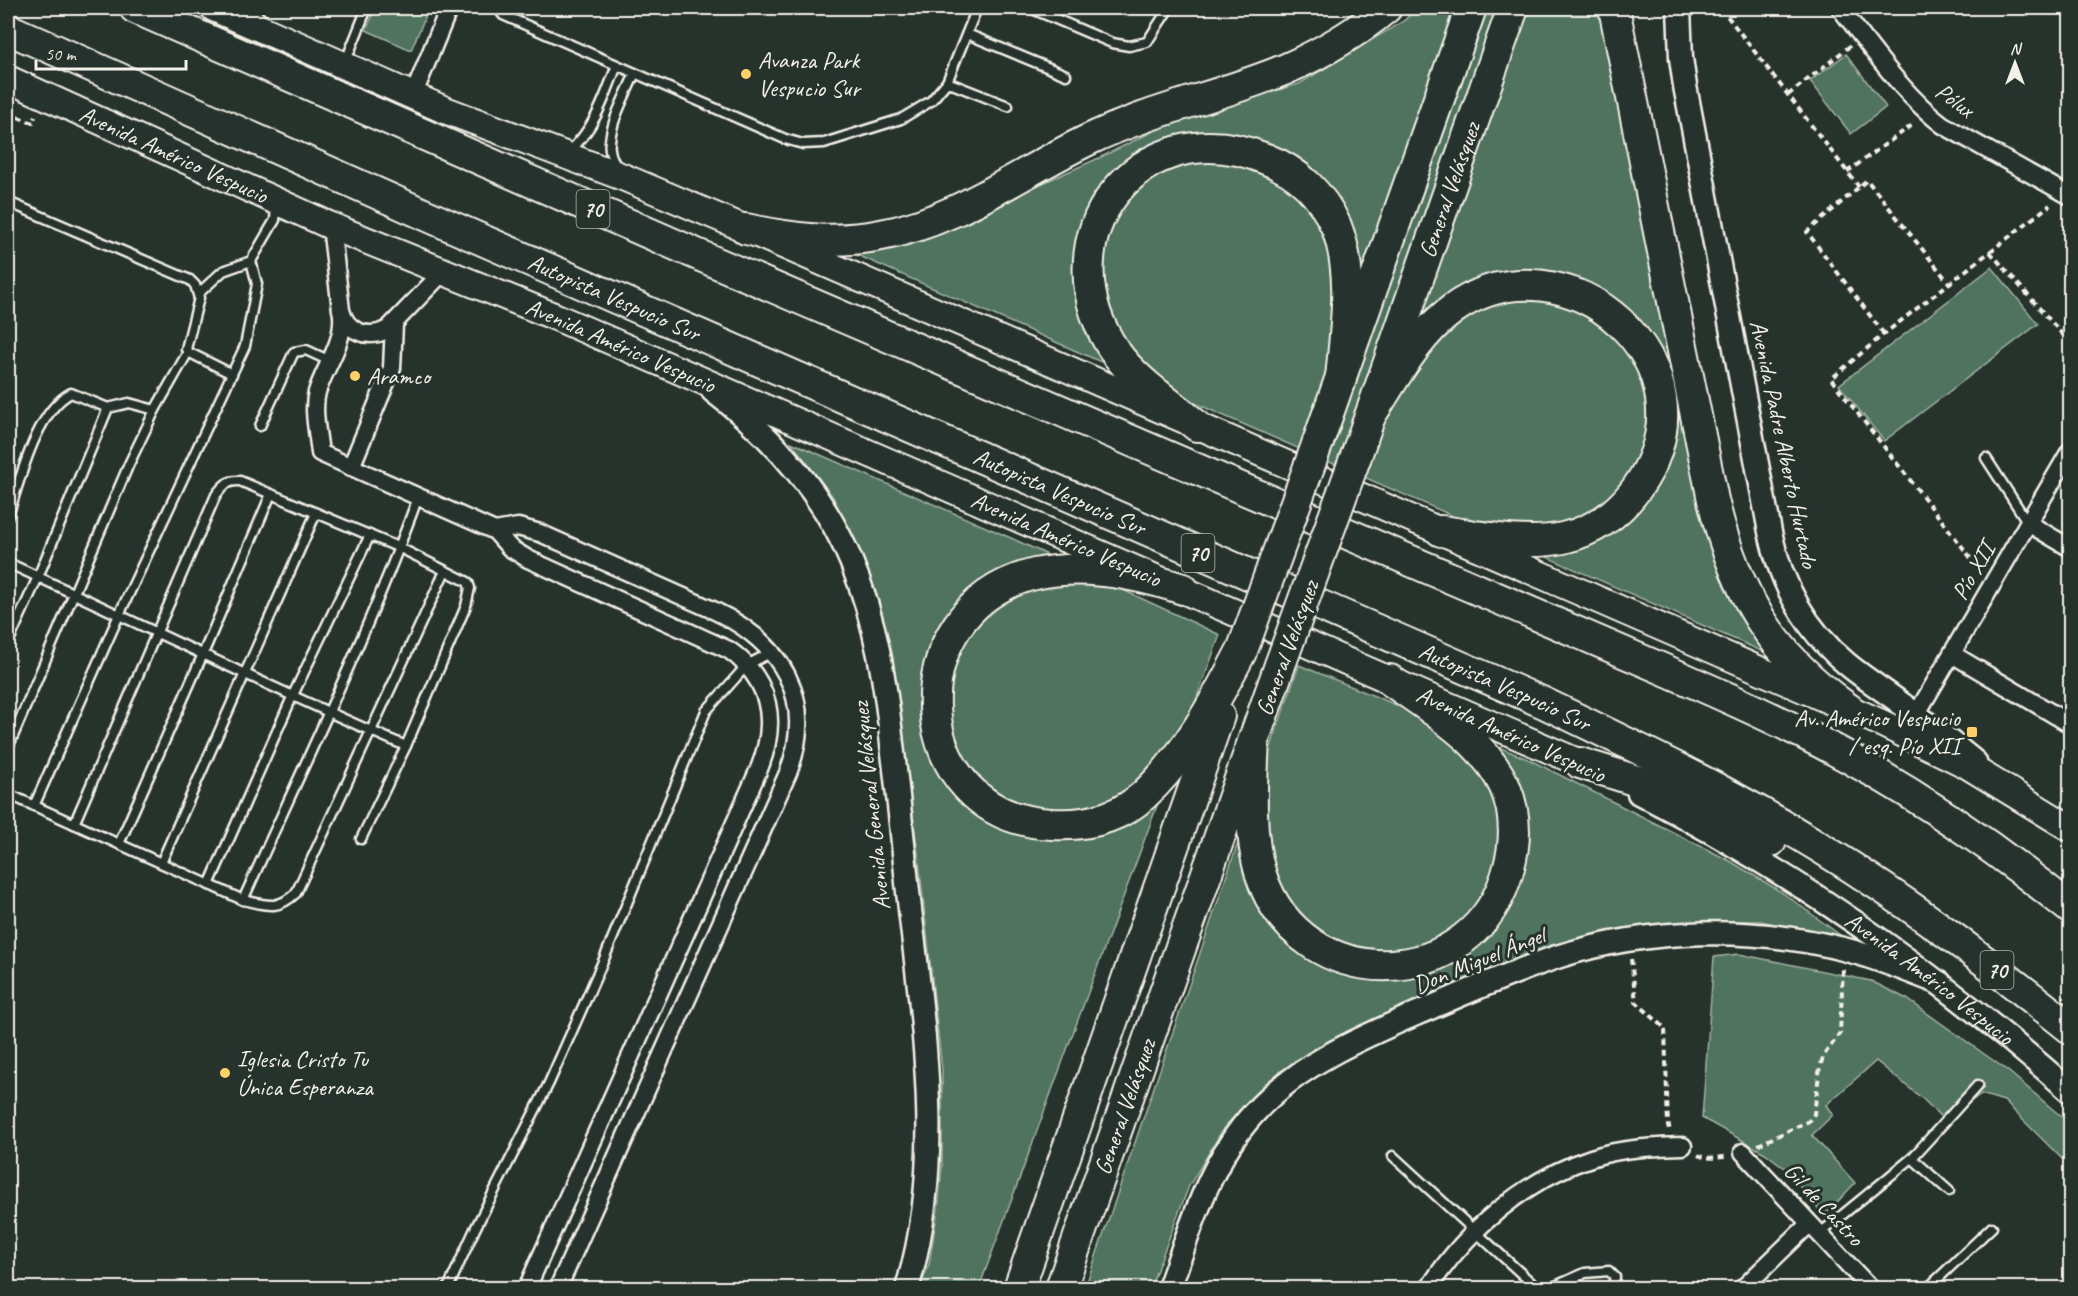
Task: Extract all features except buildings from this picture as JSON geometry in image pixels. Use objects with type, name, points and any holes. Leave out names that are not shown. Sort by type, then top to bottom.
[{"type":"highway","name":"70","points":[[135,8],[675,245],[1764,714],[1829,747],[1934,808],[2020,868],[2070,908]]},
{"type":"highway","points":[[746,229],[789,237],[844,240],[880,236],[934,220],[975,202],[1064,153],[1122,125],[1149,114],[1256,80],[1312,57],[1354,32],[1386,8]]},
{"type":"highway","name":"General Velásquez","points":[[1019,1285],[1471,8]]},
{"type":"highway","name":"General Velásquez","points":[[1061,1288],[1513,8]]},
{"type":"highway","points":[[1614,8],[1713,500],[1729,560],[1745,593],[1773,637],[1817,685],[1850,710]]},
{"type":"highway","name":"Autopista Vespucio Sur","points":[[8,29],[1544,703],[1659,758],[1729,794],[1823,849],[1983,959],[2070,1028]]},
{"type":"highway","points":[[8,48],[102,72]]},
{"type":"highway","points":[[1197,426],[1139,379],[1118,355],[1094,310],[1088,275],[1091,240],[1104,208],[1124,182],[1165,156],[1197,148],[1214,147],[1247,152],[1292,172],[1317,195],[1335,226],[1344,263],[1346,287],[1341,379]]},
{"type":"highway","points":[[1370,416],[1414,348],[1427,333],[1455,308],[1487,293],[1523,286],[1541,287],[1575,295],[1590,301],[1619,320],[1643,348],[1657,379],[1661,403],[1661,427],[1651,464],[1642,481],[1618,510],[1590,529],[1547,540],[1503,539],[1441,531]]},
{"type":"highway","points":[[1183,589],[1126,574],[1097,571],[1052,571],[1021,578],[1004,585],[974,607],[959,625],[947,645],[936,674],[934,689],[935,720],[939,736],[952,766],[966,785],[989,804],[1016,818],[1030,822],[1075,825],[1119,812],[1144,795],[1177,757],[1210,709],[1242,650]]},
{"type":"highway","points":[[1254,739],[1253,805],[1257,857],[1260,873],[1272,902],[1285,919],[1307,941],[1320,949],[1354,962],[1391,966],[1411,963],[1444,952],[1457,944],[1482,921],[1502,890],[1512,857],[1513,813],[1497,773],[1477,747],[1390,680]]},
{"type":"highway","points":[[1580,763],[1658,788],[1703,806],[1836,875],[1922,915]]},
{"type":"main road","points":[[214,8],[484,126],[623,177],[746,229],[1914,738],[2014,793],[2070,828]]},
{"type":"main road","name":"Avenida Américo Vespucio","points":[[8,79],[331,226],[556,317],[1580,763]]},
{"type":"street","points":[[413,96],[449,8]]},
{"type":"street","name":"Avenida Padre Alberto Hurtado","points":[[1679,8],[1681,58],[1685,86],[1770,532],[1780,570],[1797,606],[1828,647],[2014,793]]},
{"type":"street","name":"Pólux","points":[[1840,8],[1928,114],[1943,125],[2068,195]]},
{"type":"street","points":[[331,226],[342,316],[340,339],[317,394],[315,405],[320,453],[495,531],[510,548],[528,559],[718,644],[739,657],[747,666],[759,682],[767,701],[770,725],[765,754],[527,1288]]},
{"type":"street","points":[[342,316],[352,329],[370,335],[381,333],[394,324],[443,272]]},
{"type":"street","points":[[351,467],[392,368],[394,324]]},
{"type":"street","name":"Avenida General Velásquez","points":[[698,379],[760,430],[810,488],[833,525],[850,559],[864,596],[878,646],[889,707],[901,816],[928,1104],[925,1199],[918,1244],[907,1288]]},
{"type":"street","name":"Pío XII","points":[[1916,715],[2070,451]]},
{"type":"street","points":[[2028,523],[2070,548]]},
{"type":"street","points":[[495,531],[519,527],[540,533],[727,617],[753,633],[773,652],[789,680],[797,707],[798,733],[793,760],[558,1288]]},
{"type":"street","points":[[718,644],[727,617]]},
{"type":"street","points":[[1952,654],[2070,724]]},
{"type":"street","name":"Avenida Américo Vespucio","points":[[1580,763],[1662,805],[1761,861],[1880,938],[1983,1017],[2070,1092]]},
{"type":"street","name":"Don Miguel Ángel","points":[[1168,1288],[1195,1216],[1221,1157],[1253,1114],[1292,1078],[1338,1051],[1406,1018],[1508,976],[1561,956],[1629,941],[1687,934],[1744,934],[1844,949],[1940,983]]},
{"type":"street","points":[[1429,1288],[1443,1267],[1475,1232],[1526,1191],[1553,1173],[1612,1152],[1683,1146]]},
{"type":"street","name":"Gil de Castro","points":[[1743,1152],[1870,1288]]},
{"type":"street","points":[[1743,1288],[1814,1229]]},
{"type":"lane","points":[[252,8],[275,35]]},
{"type":"lane","points":[[344,65],[367,8]]},
{"type":"lane","points":[[498,8],[503,15],[785,139],[803,144],[824,142],[901,119],[931,101],[947,82],[977,8]]},
{"type":"lane","points":[[1030,8],[1113,43],[1129,46],[1147,42],[1169,8]]},
{"type":"lane","points":[[967,34],[1066,75]]},
{"type":"lane","points":[[566,156],[589,130],[617,65]]},
{"type":"lane","points":[[623,177],[612,159],[609,143],[615,121],[635,73]]},
{"type":"lane","points":[[947,82],[1008,106]]},
{"type":"lane","points":[[8,202],[190,280],[199,293]]},
{"type":"lane","points":[[8,748],[129,464],[155,410],[188,352],[186,345],[199,293],[223,271],[251,261],[275,220],[277,202]]},
{"type":"lane","points":[[34,806],[119,615],[245,346],[252,319],[256,284],[251,261]]},
{"type":"lane","points":[[260,426],[294,352],[306,350],[330,361]]},
{"type":"lane","points":[[188,352],[232,374]]},
{"type":"lane","points":[[8,516],[37,435],[55,404],[71,393],[108,408],[129,403],[155,410]]},
{"type":"lane","points":[[8,644],[108,408]]},
{"type":"lane","points":[[1986,458],[2028,523]]},
{"type":"lane","points":[[74,824],[216,495],[225,484],[240,481],[400,548],[468,582],[469,594],[466,606],[406,747],[361,839]]},
{"type":"lane","points":[[119,844],[271,494]]},
{"type":"lane","points":[[243,900],[400,548],[418,497]]},
{"type":"lane","points":[[161,863],[316,513]]},
{"type":"lane","points":[[209,885],[293,695],[370,535]]},
{"type":"lane","points":[[8,563],[406,747]]},
{"type":"lane","points":[[8,794],[243,900],[276,906],[286,902],[296,893],[445,571]]},
{"type":"lane","points":[[448,1288],[475,1229],[549,1083],[604,959],[706,711],[747,666],[773,652]]},
{"type":"lane","points":[[1814,1229],[1912,1158],[1978,1085]]},
{"type":"lane","points":[[1392,1155],[1537,1288]]},
{"type":"lane","points":[[1912,1158],[1949,1191]]},
{"type":"lane","points":[[1928,1288],[1992,1227]]},
{"type":"lane","points":[[1551,1288],[1585,1273],[1609,1271],[1615,1277],[1612,1288]]},
{"type":"path","points":[[1721,8],[1859,187]]},
{"type":"path","points":[[1788,95],[1863,36]]},
{"type":"path","points":[[8,113],[33,123],[35,116],[26,111]]},
{"type":"path","points":[[1847,172],[1928,114]]},
{"type":"path","points":[[1884,334],[1807,232],[1868,180],[1950,284]]},
{"type":"path","points":[[1971,558],[1830,379],[1990,252],[2068,195]]},
{"type":"path","points":[[1990,252],[2070,343]]},
{"type":"path","points":[[1629,941],[1636,1002],[1665,1028],[1668,1127],[1683,1126],[1683,1146],[1701,1157],[1722,1158],[1743,1152],[1809,1121],[1814,1114],[1820,1066],[1824,1055],[1840,1033],[1844,949]]},
{"type":"green space","points":[[376,8],[429,8],[411,50],[366,30]]},
{"type":"green space","points":[[1416,8],[1601,8],[1611,68],[1691,441],[1775,657],[850,252],[956,222],[1099,158],[1184,116],[1299,84],[1405,20]]},
{"type":"green space","points":[[1846,54],[1886,107],[1851,134],[1810,81]]},
{"type":"green space","points":[[1992,267],[2038,324],[1884,441],[1839,385]]},
{"type":"green space","points":[[791,442],[1011,538],[1220,635],[979,1288],[920,1288],[929,1264],[938,1209],[942,1166],[942,1070],[919,862],[892,653],[864,566],[833,497]]},
{"type":"green space","points":[[1299,665],[1530,760],[1730,861],[1783,893],[1847,940],[1761,921],[1702,921],[1636,928],[1551,945],[1417,1000],[1279,1072],[1225,1126],[1189,1186],[1150,1288],[1085,1288]]},
{"type":"green space","points":[[1739,954],[1871,981],[1907,999],[2008,1071],[2070,1124],[2070,1150],[2062,1159],[2004,1101],[1981,1094],[1945,1121],[1924,1100],[1876,1061],[1826,1105],[1833,1115],[1812,1135],[1855,1183],[1824,1216],[1786,1169],[1765,1153],[1702,1118],[1714,957]]},
{"type":"place","name":"Avanza Park Vespucio Sur","points":[[746,74]]},
{"type":"place","name":"Aramco","points":[[355,376]]},
{"type":"place","name":"Av. Américo Vespucio / esq. Pío XII","points":[[1972,732]]},
{"type":"place","name":"Iglesia Cristo Tu Única Esperanza","points":[[225,1073]]}]
